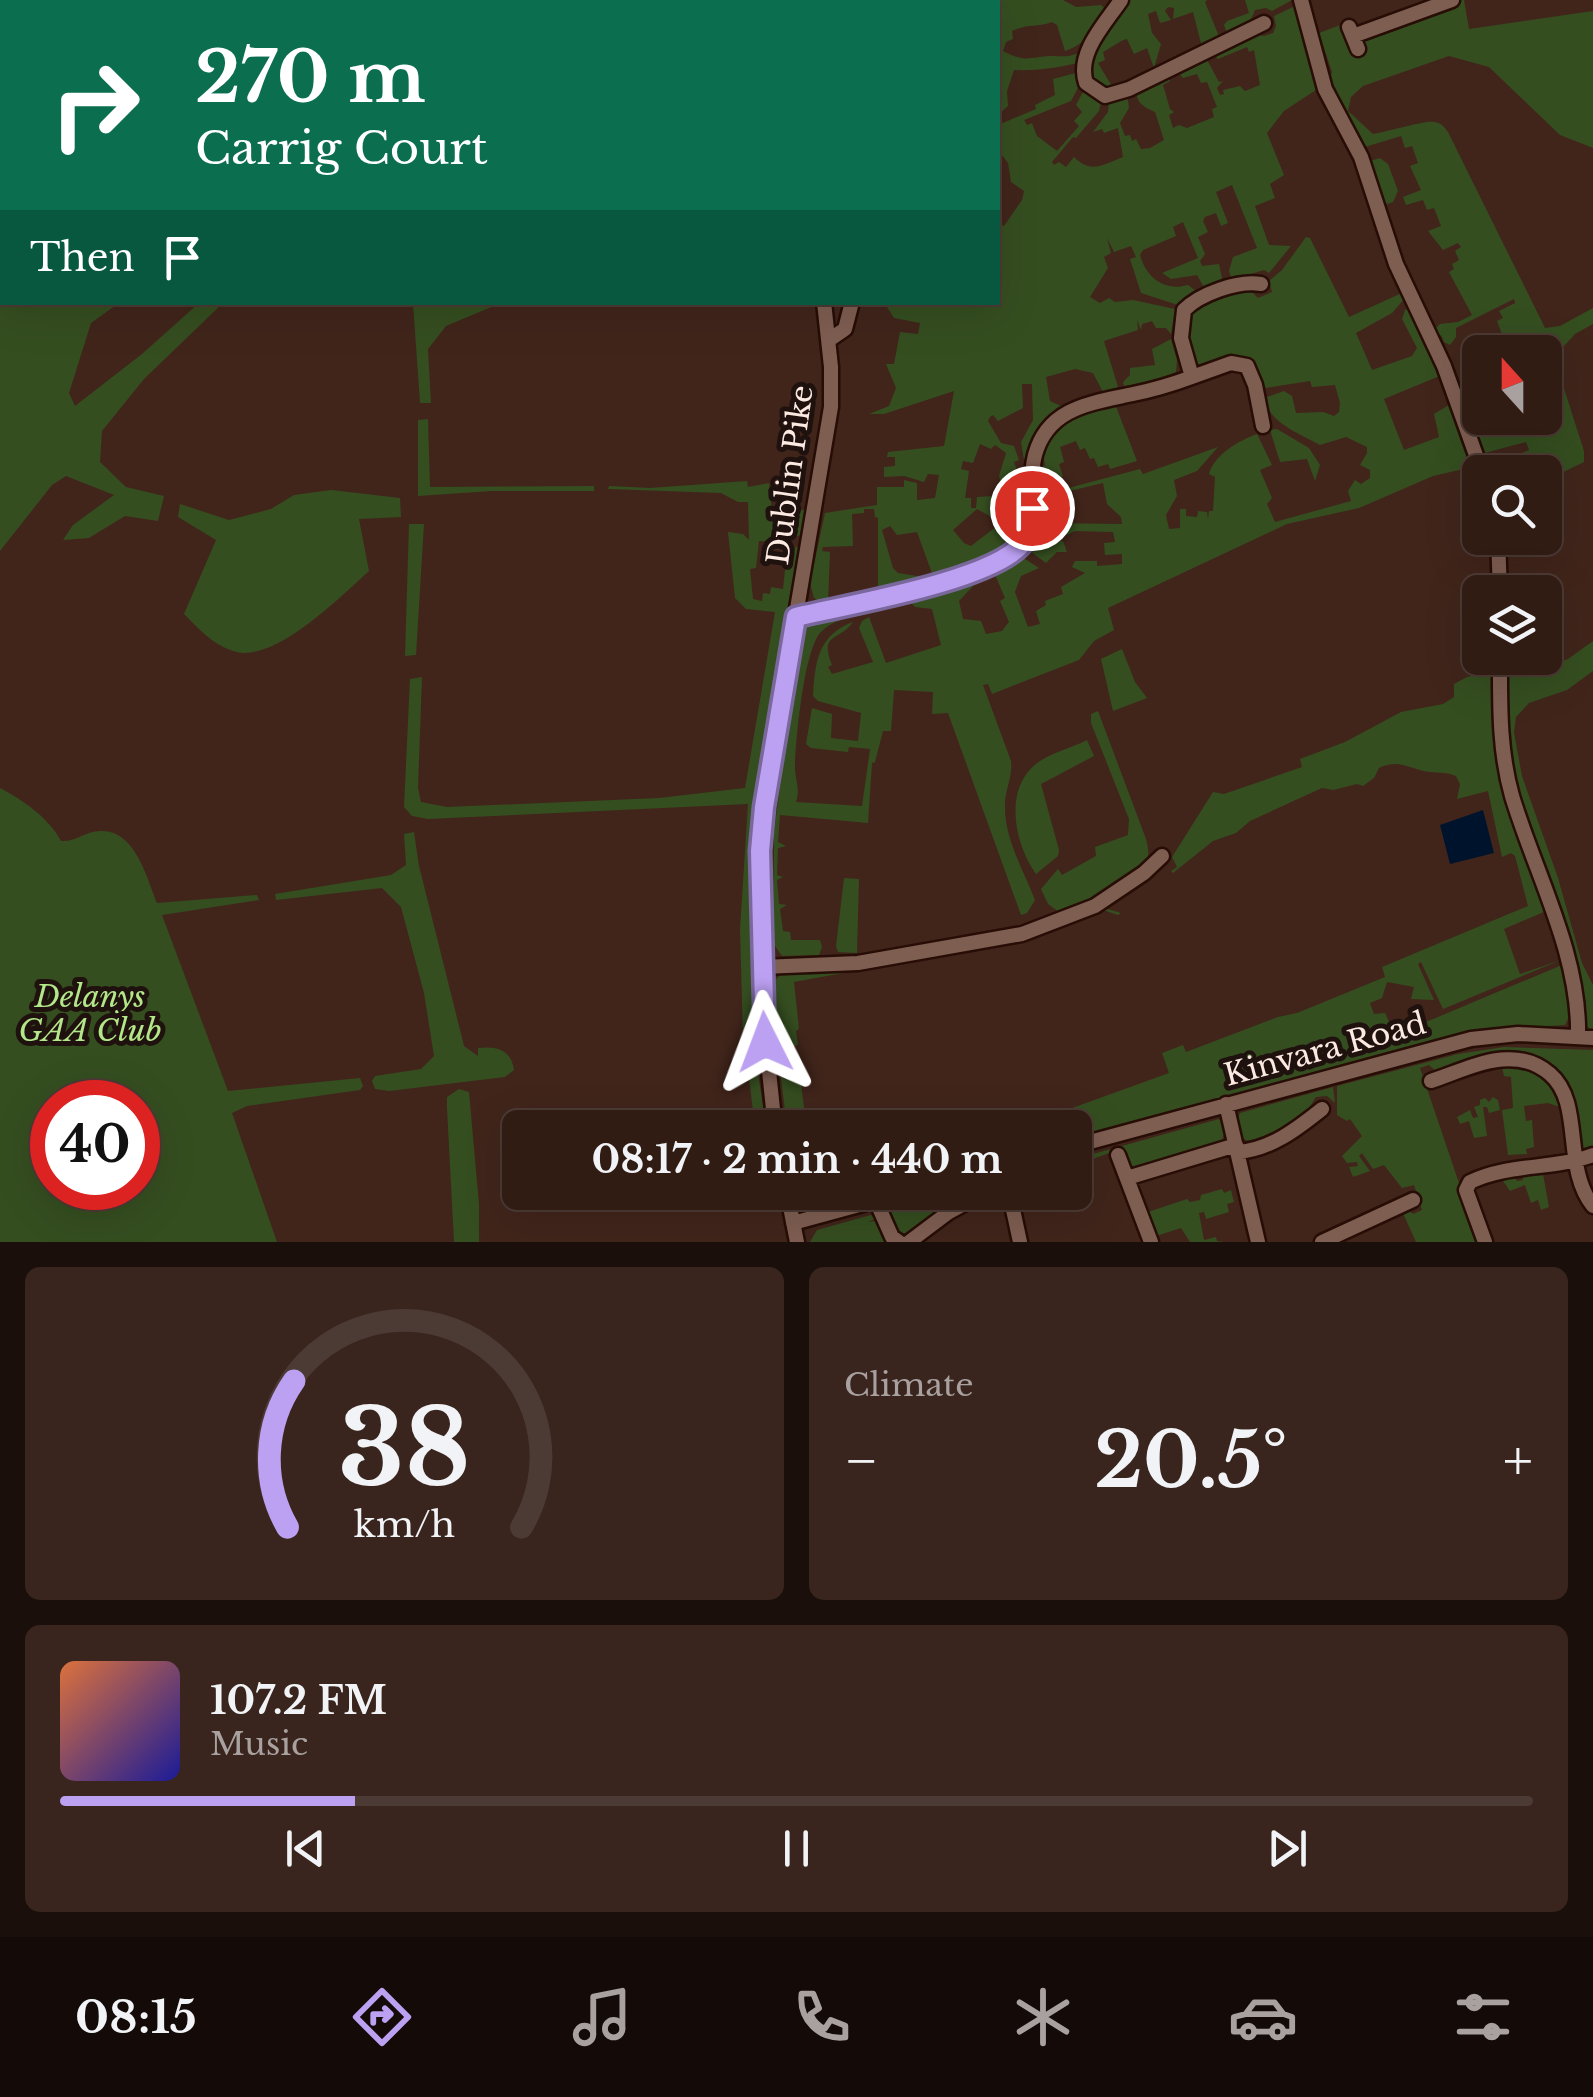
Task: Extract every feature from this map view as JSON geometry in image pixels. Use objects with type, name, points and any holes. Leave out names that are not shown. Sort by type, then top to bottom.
[{"type":"street","points":[[1121,0],[1088,49],[1082,68],[1086,83],[1105,96],[1129,90],[1264,24]]},
{"type":"street","points":[[1301,0],[1325,90],[1361,157],[1396,264],[1444,366],[1476,455]]},
{"type":"street","points":[[1353,38],[1452,0]]},
{"type":"street","points":[[1192,377],[1180,338],[1184,310],[1203,297],[1246,283],[1261,284]]},
{"type":"street","name":"Dublin Pike","points":[[774,1110],[766,1056],[760,851],[831,407],[824,305]]},
{"type":"street","points":[[829,340],[845,329],[851,305]]},
{"type":"street","points":[[796,617],[954,578],[1006,556],[1024,542],[1029,532],[1034,458],[1044,433],[1080,405],[1149,390],[1232,363],[1247,366],[1255,384],[1263,426]]},
{"type":"street","points":[[1500,675],[1500,729],[1507,776],[1586,1037]]},
{"type":"street","points":[[762,967],[858,963],[1022,934],[1096,906],[1162,856]]},
{"type":"street","name":"Kinvara Road","points":[[1092,1141],[1471,1039],[1518,1034],[1586,1037]]},
{"type":"street","points":[[1431,1080],[1501,1059],[1516,1057],[1539,1065],[1557,1081],[1567,1099],[1574,1162],[1593,1206]]},
{"type":"street","points":[[1226,1104],[1258,1242]]},
{"type":"street","points":[[1127,1178],[1236,1149],[1263,1148],[1322,1109]]},
{"type":"street","points":[[1118,1155],[1150,1242]]},
{"type":"street","points":[[1485,1242],[1466,1190],[1470,1182],[1494,1173],[1574,1162],[1593,1155]]},
{"type":"street","points":[[1322,1242],[1412,1200]]},
{"type":"street","points":[[789,1210],[797,1242]]},
{"type":"street","points":[[792,1223],[842,1210]]},
{"type":"street","points":[[880,1210],[892,1237],[899,1242]]},
{"type":"street","points":[[909,1242],[953,1210]]},
{"type":"street","points":[[1013,1210],[1020,1242]]},
{"type":"green space","points":[[1000,0],[1063,0],[1076,7],[1101,5],[1109,12],[1085,40],[1065,51],[1057,25],[1052,22],[1012,31],[1013,39],[1006,42],[1003,51],[1017,57],[1067,56],[1083,51],[1078,63],[1014,70],[1007,91],[1008,106],[1000,113]]},
{"type":"green space","points":[[1127,0],[1207,0],[1220,39],[1202,47],[1193,12],[1173,19],[1174,8],[1168,7],[1165,11],[1171,20],[1160,23],[1156,11],[1148,14],[1152,33],[1161,44],[1154,68],[1147,48],[1134,54],[1127,39],[1123,40],[1103,52],[1105,60],[1098,63],[1113,88],[1104,88],[1090,78],[1092,53]]},
{"type":"green space","points":[[1245,0],[1292,0],[1272,11],[1255,10],[1248,26],[1228,36],[1224,25],[1227,21],[1249,13]]},
{"type":"green space","points":[[1456,0],[1464,0],[1469,29],[1593,11],[1593,148],[1560,135],[1489,67],[1449,56],[1363,86],[1351,97],[1348,111],[1373,134],[1429,122],[1448,132],[1545,328],[1560,326],[1593,308],[1593,324],[1575,334],[1562,348],[1562,335],[1502,335],[1497,321],[1503,318],[1499,311],[1515,303],[1514,299],[1456,328],[1450,345],[1441,335],[1438,337],[1435,329],[1440,324],[1472,315],[1449,272],[1459,260],[1455,251],[1461,247],[1458,243],[1443,250],[1428,231],[1441,226],[1434,208],[1427,210],[1423,200],[1406,205],[1403,197],[1421,190],[1410,166],[1418,163],[1412,146],[1405,148],[1401,136],[1365,147],[1328,86],[1332,72],[1319,33],[1343,24],[1362,41],[1448,11]]},
{"type":"green space","points":[[1297,5],[1319,88],[1284,111],[1267,133],[1284,175],[1270,184],[1275,198],[1255,206],[1269,245],[1291,246],[1269,273],[1264,270],[1232,280],[1229,271],[1233,257],[1257,248],[1232,185],[1216,192],[1228,223],[1221,226],[1216,213],[1205,217],[1208,232],[1198,237],[1205,254],[1200,261],[1202,266],[1219,264],[1223,283],[1205,289],[1197,275],[1171,279],[1162,273],[1198,258],[1183,222],[1173,227],[1176,236],[1143,250],[1140,255],[1157,281],[1171,286],[1188,285],[1196,291],[1178,305],[1141,293],[1130,259],[1136,257],[1131,246],[1114,252],[1107,238],[1111,253],[1104,257],[1108,268],[1090,297],[1100,303],[1109,298],[1175,309],[1171,334],[1166,328],[1156,328],[1152,321],[1142,324],[1141,330],[1137,320],[1138,330],[1104,341],[1118,387],[1103,392],[1093,373],[1075,369],[1046,377],[1050,401],[1063,407],[1039,428],[1029,459],[1024,460],[1021,442],[1033,420],[1032,384],[1022,384],[1023,408],[998,421],[993,415],[990,417],[988,421],[1001,443],[1014,446],[1019,460],[1014,462],[1023,486],[1002,486],[999,476],[1006,453],[995,445],[991,449],[980,444],[973,463],[963,461],[961,469],[969,471],[965,498],[971,498],[971,508],[976,508],[977,497],[1024,494],[1027,512],[1023,516],[995,519],[977,509],[953,530],[971,546],[997,526],[1022,521],[1013,542],[988,558],[933,576],[917,532],[897,535],[890,526],[882,530],[893,568],[898,573],[923,577],[878,591],[878,518],[874,509],[864,509],[864,513],[852,514],[853,546],[823,547],[822,551],[830,552],[828,602],[814,598],[810,583],[825,513],[877,505],[877,487],[904,487],[904,480],[917,483],[917,500],[935,498],[939,475],[928,474],[924,482],[904,476],[884,477],[884,467],[895,466],[895,457],[887,457],[888,452],[944,446],[954,391],[884,414],[869,414],[889,406],[896,388],[886,364],[894,364],[900,332],[918,334],[920,323],[894,318],[882,305],[1000,305],[1000,224],[1004,226],[1024,191],[1011,182],[1008,163],[1000,153],[1000,124],[1036,109],[1035,105],[1055,95],[1053,79],[1076,73],[1081,82],[1071,101],[1024,120],[1027,125],[1032,123],[1037,136],[1057,151],[1079,126],[1074,121],[1082,112],[1076,105],[1084,90],[1101,102],[1099,111],[1052,162],[1054,165],[1059,162],[1066,167],[1074,157],[1086,165],[1097,166],[1123,157],[1118,128],[1093,132],[1108,112],[1109,101],[1127,94],[1129,108],[1120,123],[1125,136],[1136,139],[1141,149],[1150,148],[1164,140],[1155,112],[1139,101],[1137,89],[1168,76],[1170,81],[1163,85],[1174,112],[1169,115],[1173,128],[1187,128],[1214,117],[1212,109],[1217,107],[1207,82],[1201,83],[1197,74],[1183,78],[1177,71],[1206,58],[1219,82],[1223,81],[1217,88],[1220,95],[1223,90],[1240,86],[1245,91],[1260,85],[1254,50],[1249,52],[1247,47],[1218,59],[1213,54],[1253,34],[1273,33],[1274,16]]},
{"type":"green space","points":[[1380,158],[1388,164],[1398,191],[1393,202],[1387,204],[1382,201],[1370,161]]},
{"type":"green space","points":[[1306,237],[1310,238],[1349,317],[1404,292],[1406,297],[1392,313],[1356,333],[1372,370],[1412,356],[1417,348],[1402,319],[1405,310],[1411,308],[1442,375],[1384,399],[1404,450],[1439,437],[1434,414],[1452,403],[1472,455],[1462,455],[1462,469],[1433,476],[1359,508],[1287,524],[1108,608],[1114,630],[1094,641],[1079,660],[992,694],[988,684],[983,685],[1011,761],[1006,820],[1035,900],[1027,913],[1021,915],[948,713],[932,714],[933,692],[894,690],[891,731],[883,731],[872,763],[868,823],[780,815],[778,842],[786,846],[778,848],[777,875],[783,877],[777,880],[779,904],[787,905],[780,909],[783,931],[790,932],[791,940],[820,940],[822,947],[819,955],[782,956],[773,943],[774,832],[794,682],[807,621],[860,610],[824,629],[809,658],[799,716],[796,802],[862,806],[870,749],[849,747],[848,752],[806,744],[812,708],[832,714],[831,738],[858,741],[861,713],[818,701],[813,696],[817,661],[825,642],[853,622],[829,642],[832,665],[828,667],[832,674],[873,662],[859,628],[869,617],[886,663],[941,645],[932,609],[915,607],[906,597],[973,579],[975,584],[959,601],[963,619],[981,621],[986,634],[1002,631],[1009,622],[1000,601],[1005,598],[993,570],[1019,555],[1039,568],[1021,576],[1015,592],[1028,627],[1040,624],[1036,611],[1046,605],[1045,601],[1063,594],[1061,587],[1085,573],[1072,567],[1075,561],[1097,561],[1097,566],[1122,564],[1122,554],[1105,555],[1104,543],[1115,542],[1113,532],[1075,531],[1065,536],[1038,532],[1043,523],[1122,524],[1121,517],[1107,504],[1103,483],[1061,493],[1069,499],[1071,511],[1067,515],[1044,516],[1038,497],[1140,469],[1143,474],[1218,447],[1197,471],[1174,480],[1177,496],[1166,515],[1169,529],[1180,528],[1180,509],[1186,509],[1186,516],[1197,517],[1198,511],[1207,512],[1208,519],[1209,511],[1213,511],[1215,477],[1209,474],[1216,460],[1257,434],[1272,465],[1260,470],[1272,498],[1267,504],[1275,522],[1351,501],[1348,491],[1355,480],[1361,484],[1370,478],[1370,470],[1360,465],[1367,447],[1346,437],[1320,445],[1278,421],[1264,398],[1284,391],[1292,396],[1296,413],[1323,412],[1334,416],[1340,403],[1335,385],[1312,387],[1310,381],[1266,388],[1243,357],[1199,365],[1193,362],[1184,334],[1187,313],[1203,302],[1248,288],[1258,298],[1272,292],[1269,281]]},
{"type":"green space","points":[[0,305],[116,305],[91,323],[69,393],[75,406],[197,305],[221,305],[144,379],[102,431],[100,462],[126,487],[164,496],[158,521],[125,516],[89,538],[63,540],[73,525],[114,495],[66,476],[52,485],[0,551]]},
{"type":"green space","points":[[413,305],[496,305],[446,326],[428,349],[431,403],[420,403]]},
{"type":"green space","points":[[1171,339],[1176,372],[1147,384],[1124,386],[1130,368],[1155,365],[1152,349]]},
{"type":"green space","points":[[1562,382],[1584,462],[1562,473],[1562,455],[1522,455],[1529,450],[1526,442],[1481,454],[1476,435],[1562,435]]},
{"type":"green space","points":[[1115,404],[1137,461],[1110,469],[1108,464],[1098,467],[1076,441],[1060,447],[1064,462],[1059,464],[1063,476],[1059,482],[1041,487],[1037,484],[1039,469],[1045,465],[1048,439],[1055,430],[1077,415]]},
{"type":"green space","points":[[428,419],[430,487],[594,486],[594,491],[418,496],[418,420]]},
{"type":"green space","points":[[1277,429],[1309,448],[1320,465],[1315,481],[1307,459],[1280,462],[1270,430]]},
{"type":"green space","points":[[747,481],[748,487],[769,483],[772,511],[806,510],[801,535],[774,542],[759,541],[756,568],[750,569],[753,599],[762,601],[763,593],[770,594],[771,587],[783,589],[785,570],[798,548],[765,746],[751,886],[755,1031],[743,1038],[740,929],[748,804],[428,819],[412,816],[404,807],[410,679],[422,677],[418,788],[421,802],[447,807],[659,798],[745,788],[775,612],[746,609],[735,598],[728,532],[743,534],[749,540],[748,502],[738,502],[721,493],[608,489]]},
{"type":"green space","points":[[331,490],[400,498],[401,517],[359,519],[369,571],[324,611],[286,639],[249,653],[219,644],[184,614],[216,540],[178,517],[180,504],[229,520],[271,509],[294,495]]},
{"type":"green space","points":[[409,524],[424,524],[416,655],[405,656]]},
{"type":"green space","points":[[1035,540],[1063,541],[1067,552],[1057,552],[1046,563],[1027,549]]},
{"type":"green space","points":[[1593,641],[1593,671],[1567,690],[1529,703],[1516,717],[1514,733],[1522,776],[1558,878],[1582,963],[1593,985],[1593,1031],[1584,1024],[1504,742],[1504,675],[1562,675],[1562,661]]},
{"type":"green space","points":[[1122,649],[1135,682],[1147,698],[1113,711],[1101,659]]},
{"type":"green space","points":[[1496,675],[1495,733],[1546,911],[1504,929],[1520,974],[1561,960],[1443,1009],[1421,962],[1418,964],[1434,1000],[1411,999],[1414,987],[1387,982],[1382,998],[1370,1003],[1374,1014],[1385,1013],[1395,1035],[1562,965],[1571,1013],[1565,1025],[1488,1030],[1440,1039],[1092,1135],[1092,1110],[1067,1110],[1169,1073],[1162,1053],[1183,1045],[1186,1052],[1297,1013],[1385,977],[1382,967],[1528,906],[1515,856],[1511,853],[1502,857],[1488,791],[1457,799],[1460,784],[1456,776],[1399,764],[1379,768],[1363,786],[1322,788],[1250,821],[1171,871],[1177,867],[1172,857],[1213,792],[1224,794],[1302,767],[1300,759],[1345,742],[1401,712],[1443,704],[1454,697],[1454,684],[1467,677]]},
{"type":"green space","points":[[1098,711],[1146,839],[1148,857],[1131,878],[1063,915],[1048,904],[1041,889],[1058,869],[1062,875],[1096,856],[1095,847],[1128,835],[1129,819],[1091,723],[1091,714]]},
{"type":"green space","points":[[1087,740],[1094,756],[1041,784],[1059,850],[1058,856],[1036,874],[1018,833],[1019,788],[1041,760]]},
{"type":"green space","name":"Delanys GAA Club","points":[[0,788],[35,810],[61,841],[100,831],[122,838],[138,857],[157,903],[257,895],[259,900],[162,915],[228,1091],[360,1078],[363,1086],[360,1090],[247,1106],[232,1113],[277,1242],[0,1242]]},
{"type":"green space","points":[[414,832],[464,1046],[478,1056],[478,1048],[506,1053],[514,1070],[505,1077],[389,1091],[375,1089],[375,1076],[421,1069],[434,1056],[424,993],[401,907],[382,888],[276,900],[275,894],[391,875],[406,865],[404,834]]},
{"type":"green space","points":[[844,878],[859,879],[857,953],[838,952],[836,946]]},
{"type":"green space","points":[[1104,908],[1121,913],[1103,910],[1024,940],[794,982],[798,1045],[776,1037],[772,987],[782,974],[858,969]]},
{"type":"green space","points":[[745,1046],[754,1046],[763,1110],[753,1110]]},
{"type":"green space","points":[[1504,1047],[1593,1050],[1593,1149],[1581,1150],[1571,1098],[1539,1060],[1515,1052],[1438,1073],[1429,1065],[1420,1068],[1479,1242],[1416,1242],[1402,1211],[1406,1208],[1413,1214],[1422,1210],[1414,1185],[1402,1188],[1384,1165],[1373,1169],[1362,1153],[1359,1156],[1370,1171],[1353,1177],[1349,1167],[1358,1166],[1357,1162],[1347,1163],[1342,1156],[1362,1136],[1350,1119],[1337,1115],[1337,1086],[1458,1054]]},
{"type":"green space","points":[[1510,1064],[1549,1084],[1560,1107],[1548,1103],[1524,1106],[1526,1121],[1532,1120],[1534,1147],[1526,1149],[1527,1154],[1508,1155],[1502,1110],[1513,1108],[1511,1077],[1504,1076],[1502,1066]]},
{"type":"green space","points":[[780,1070],[800,1074],[804,1110],[785,1110]]},
{"type":"green space","points":[[1333,1087],[1335,1103],[1327,1096],[1316,1097],[1302,1117],[1272,1138],[1254,1142],[1238,1132],[1240,1113]]},
{"type":"green space","points":[[459,1089],[469,1092],[479,1242],[454,1242],[447,1097]]},
{"type":"green space","points":[[1493,1097],[1500,1110],[1489,1113],[1483,1107],[1487,1136],[1474,1138],[1469,1121],[1460,1124],[1457,1117],[1470,1110],[1473,1118],[1478,1117],[1474,1107],[1480,1105],[1480,1100],[1485,1098],[1489,1102]]},
{"type":"green space","points":[[1219,1119],[1226,1128],[1221,1143],[1134,1169],[1127,1164],[1121,1149],[1092,1159],[1092,1154]]},
{"type":"green space","points":[[1543,1174],[1549,1207],[1541,1210],[1538,1200],[1531,1203],[1525,1185],[1510,1191],[1501,1178],[1514,1176],[1517,1181],[1523,1180],[1522,1175]]},
{"type":"green space","points":[[1222,1189],[1224,1193],[1231,1190],[1234,1202],[1227,1204],[1229,1212],[1206,1219],[1204,1212],[1199,1213],[1204,1240],[1216,1237],[1224,1242],[1190,1242],[1181,1228],[1156,1236],[1148,1212],[1187,1199],[1200,1200],[1201,1195]]},
{"type":"green space","points":[[892,1210],[945,1210],[907,1234],[898,1231],[890,1218]]},
{"type":"green space","points":[[871,1215],[875,1219],[868,1222],[876,1221],[887,1242],[810,1242],[817,1230]]},
{"type":"water","points":[[1483,810],[1494,853],[1450,864],[1440,825]]},
{"type":"route","points":[[765,1042],[760,851],[796,617],[929,585],[990,564],[1024,542],[1032,508]]}]
